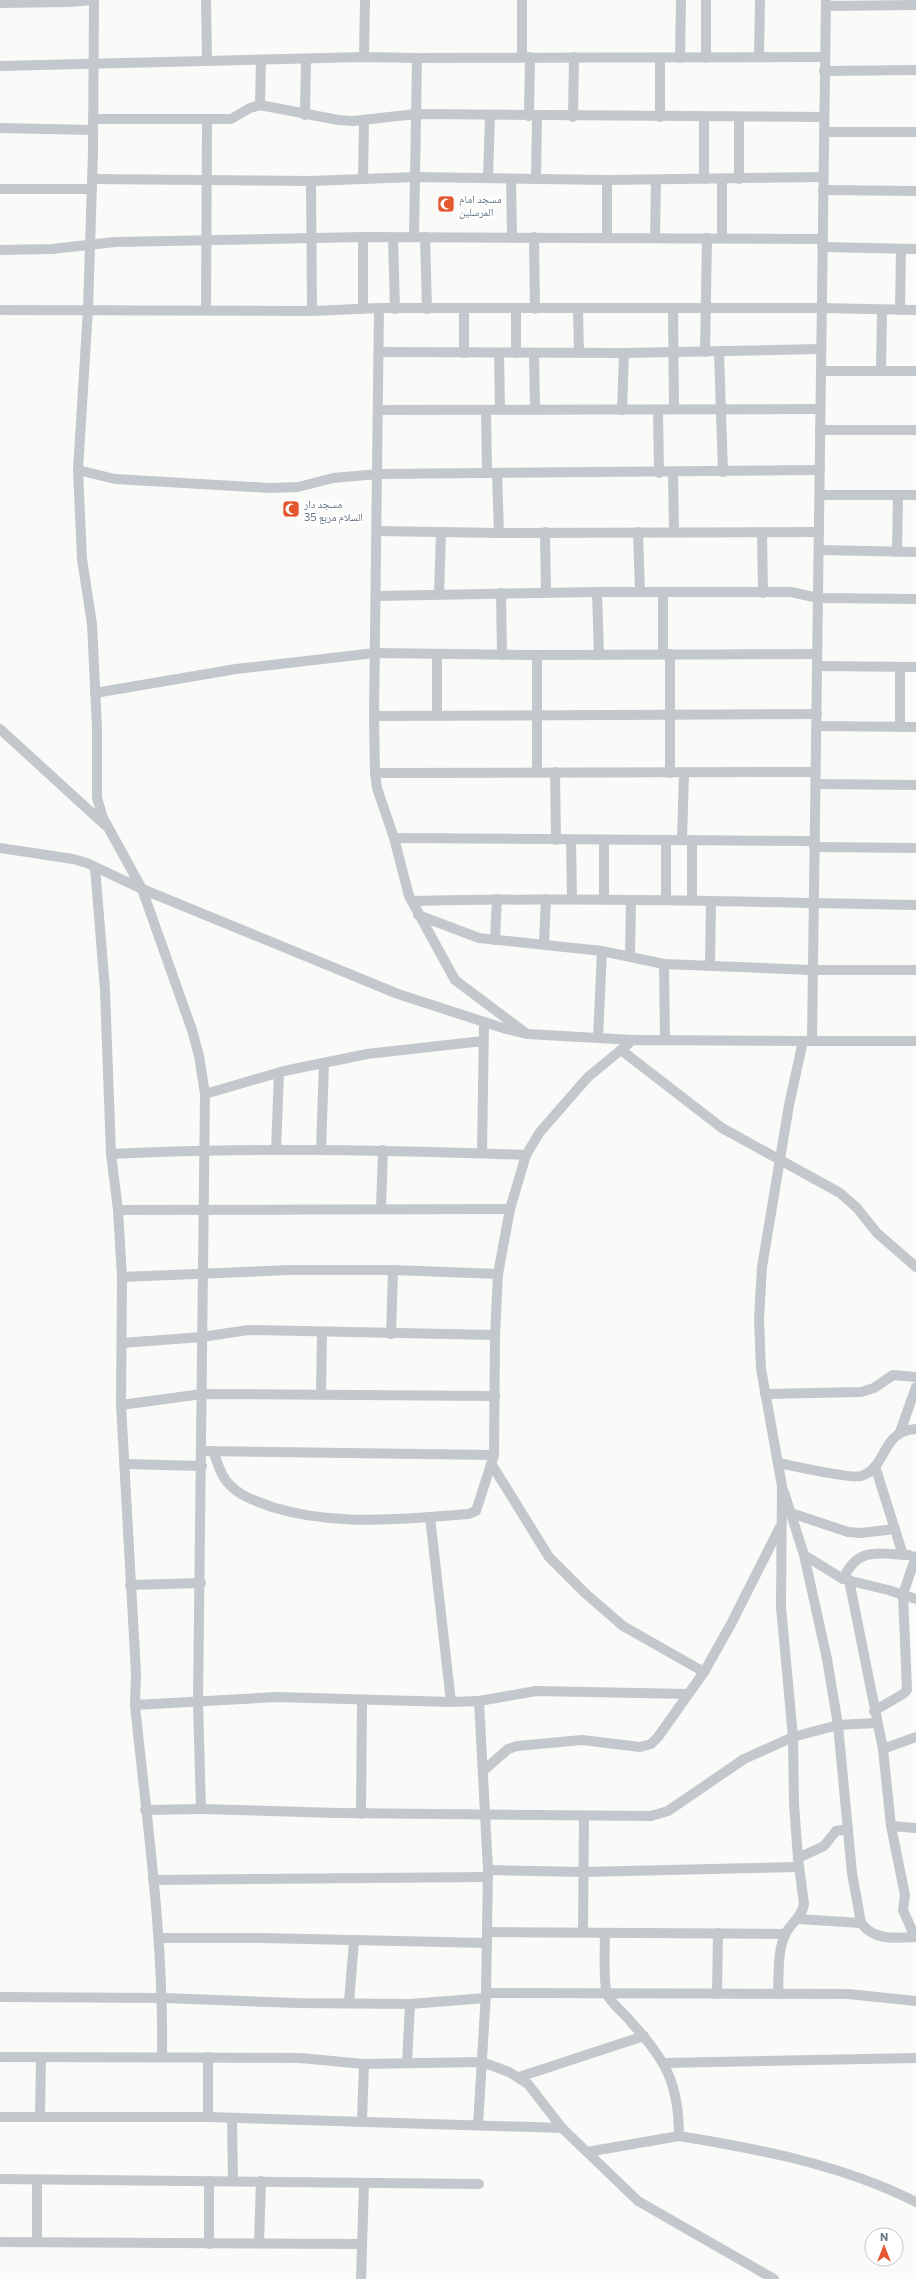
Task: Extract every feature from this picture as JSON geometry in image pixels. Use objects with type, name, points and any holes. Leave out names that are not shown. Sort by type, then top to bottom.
[{"type":"street","points":[[0,2],[70,2],[94,0],[92,184],[88,309],[78,470],[82,559],[92,624],[98,798],[100,809],[142,889],[192,1030],[199,1056],[205,1094],[204,1210],[201,1275],[202,1466],[198,1702],[202,1809]]},
{"type":"street","points":[[206,0],[207,60]]},
{"type":"street","points":[[364,56],[365,0]]},
{"type":"street","points":[[522,0],[526,57],[533,116],[536,179]]},
{"type":"street","points":[[680,58],[682,0]]},
{"type":"street","points":[[706,0],[706,58]]},
{"type":"street","points":[[760,0],[760,57]]},
{"type":"street","points":[[778,1994],[781,1947],[785,1934],[803,1912],[804,1904],[798,1863],[794,1804],[793,1737],[783,1638],[781,1525],[782,1486],[761,1368],[759,1319],[761,1274],[780,1161],[808,1041],[813,970],[826,3],[916,5]]},
{"type":"street","points":[[0,66],[94,62],[306,59],[364,56],[417,58],[825,57]]},
{"type":"street","points":[[573,117],[574,57]]},
{"type":"street","points":[[417,58],[415,177],[419,237],[427,308]]},
{"type":"street","points":[[660,58],[660,117]]},
{"type":"street","points":[[305,114],[306,59]]},
{"type":"street","points":[[260,105],[261,60]]},
{"type":"street","points":[[824,71],[916,70]]},
{"type":"street","points":[[93,119],[231,119],[260,105],[273,106],[338,120],[364,120],[416,114],[573,117],[824,117]]},
{"type":"street","points":[[488,178],[490,116]]},
{"type":"street","points":[[704,117],[704,179]]},
{"type":"street","points":[[739,118],[739,179]]},
{"type":"street","points":[[206,310],[207,120]]},
{"type":"street","points":[[363,178],[364,120]]},
{"type":"street","points":[[824,132],[916,132],[916,122]]},
{"type":"street","points":[[0,128],[93,130]]},
{"type":"street","points":[[0,136],[11,128]]},
{"type":"street","points":[[0,189],[207,180],[311,181],[415,177],[656,180],[823,177]]},
{"type":"street","points":[[511,179],[512,236]]},
{"type":"street","points":[[722,179],[722,237]]},
{"type":"street","points":[[607,180],[607,238]]},
{"type":"street","points":[[656,180],[656,238]]},
{"type":"street","points":[[311,181],[312,311]]},
{"type":"street","points":[[823,190],[916,191]]},
{"type":"street","points":[[0,250],[52,249],[115,242],[362,237],[393,238],[512,236],[607,238],[722,237],[916,249]]},
{"type":"street","points":[[362,237],[363,309]]},
{"type":"street","points":[[534,237],[535,309]]},
{"type":"street","points":[[393,238],[395,309]]},
{"type":"street","points":[[706,352],[707,238]]},
{"type":"street","points":[[900,249],[900,310]]},
{"type":"street","points":[[379,308],[376,653],[374,716],[375,773],[412,901],[418,915],[455,980],[527,1034]]},
{"type":"street","points":[[0,310],[88,309],[312,311],[379,308],[464,308],[516,310],[578,308],[821,308],[882,311],[916,310]]},
{"type":"street","points":[[464,308],[464,353]]},
{"type":"street","points":[[578,308],[579,353]]},
{"type":"street","points":[[673,309],[674,409]]},
{"type":"street","points":[[516,310],[516,353]]},
{"type":"street","points":[[881,370],[882,311]]},
{"type":"street","points":[[379,352],[673,353],[821,349]]},
{"type":"street","points":[[719,352],[722,472]]},
{"type":"street","points":[[499,353],[500,410]]},
{"type":"street","points":[[534,353],[535,409]]},
{"type":"street","points":[[622,410],[624,353]]},
{"type":"street","points":[[821,371],[916,371]]},
{"type":"street","points":[[378,410],[658,410],[721,408],[820,409]]},
{"type":"street","points":[[486,410],[486,472]]},
{"type":"street","points":[[658,410],[659,473]]},
{"type":"street","points":[[820,430],[916,430]]},
{"type":"street","points":[[78,470],[115,479],[270,488],[298,487],[333,478],[378,474],[486,472],[673,473],[820,470]]},
{"type":"street","points":[[497,473],[499,533]]},
{"type":"street","points":[[673,473],[674,532]]},
{"type":"street","points":[[820,495],[916,496]]},
{"type":"street","points":[[897,552],[898,495]]},
{"type":"street","points":[[377,531],[499,533],[819,532]]},
{"type":"street","points":[[440,594],[441,532]]},
{"type":"street","points":[[545,532],[546,592]]},
{"type":"street","points":[[638,532],[640,592]]},
{"type":"street","points":[[762,532],[763,593]]},
{"type":"street","points":[[819,550],[916,552]]},
{"type":"street","points":[[376,596],[546,592],[791,592],[818,598],[916,599]]},
{"type":"street","points":[[597,592],[599,655]]},
{"type":"street","points":[[662,592],[670,715],[670,773]]},
{"type":"street","points":[[501,593],[502,655]]},
{"type":"street","points":[[95,693],[236,669],[376,653],[502,655],[817,654]]},
{"type":"street","points":[[437,654],[437,716]]},
{"type":"street","points":[[536,655],[537,772]]},
{"type":"street","points":[[817,666],[916,667]]},
{"type":"street","points":[[900,667],[900,727]]},
{"type":"street","points":[[374,716],[816,714]]},
{"type":"street","points":[[817,726],[916,727]]},
{"type":"street","points":[[0,729],[111,831]]},
{"type":"street","points":[[555,772],[556,840]]},
{"type":"street","points":[[375,773],[816,772]]},
{"type":"street","points":[[684,773],[687,840],[692,899]]},
{"type":"street","points":[[816,784],[916,785]]},
{"type":"street","points":[[394,838],[687,840],[916,848]]},
{"type":"street","points":[[571,840],[572,899]]},
{"type":"street","points":[[604,840],[604,899]]},
{"type":"street","points":[[666,841],[666,899]]},
{"type":"street","points":[[0,848],[72,858],[142,889],[398,994],[484,1022],[527,1034],[633,1040],[916,1041]]},
{"type":"street","points":[[95,867],[105,990],[111,1154],[118,1210],[122,1277],[121,1405],[136,1673],[134,1705],[159,1938],[163,1998],[162,2057]]},
{"type":"street","points":[[412,901],[496,899],[692,899],[916,905]]},
{"type":"street","points":[[495,940],[496,899]]},
{"type":"street","points":[[544,943],[546,899]]},
{"type":"street","points":[[630,956],[631,900]]},
{"type":"street","points":[[710,965],[711,900]]},
{"type":"street","points":[[418,915],[479,938],[544,943],[602,951],[664,964],[813,970],[916,970]]},
{"type":"street","points":[[598,1038],[602,951]]},
{"type":"street","points":[[664,964],[665,1040]]},
{"type":"street","points":[[482,1153],[484,1022]]},
{"type":"street","points":[[213,1451],[227,1483],[241,1495],[293,1514],[339,1519],[382,1520],[468,1514],[476,1511],[493,1460],[495,1336],[498,1274],[510,1209],[526,1155],[540,1132],[588,1077],[633,1040]]},
{"type":"street","points":[[205,1094],[324,1062],[382,1052],[483,1041]]},
{"type":"street","points":[[621,1050],[722,1128],[840,1193],[857,1208],[877,1233],[916,1267]]},
{"type":"street","points":[[321,1150],[324,1062]]},
{"type":"street","points":[[276,1150],[279,1073]]},
{"type":"street","points":[[111,1154],[204,1150],[383,1150],[526,1155]]},
{"type":"street","points":[[381,1209],[383,1150]]},
{"type":"street","points":[[118,1210],[510,1209]]},
{"type":"street","points":[[122,1277],[201,1275],[290,1270],[393,1270],[498,1274]]},
{"type":"street","points":[[391,1334],[393,1270]]},
{"type":"street","points":[[122,1343],[202,1337],[248,1330],[495,1336]]},
{"type":"street","points":[[320,1395],[322,1332]]},
{"type":"street","points":[[765,1394],[861,1392],[874,1388],[893,1375],[916,1377]]},
{"type":"street","points":[[779,1464],[856,1477],[869,1472],[900,1432],[916,1387]]},
{"type":"street","points":[[121,1405],[202,1394],[495,1396]]},
{"type":"street","points":[[900,1432],[916,1429]]},
{"type":"street","points":[[202,1451],[493,1460]]},
{"type":"street","points":[[493,1460],[549,1557],[585,1594],[623,1626],[704,1672]]},
{"type":"street","points":[[125,1464],[202,1466]]},
{"type":"street","points":[[875,1466],[903,1555]]},
{"type":"street","points":[[782,1486],[792,1513],[804,1555],[827,1659],[838,1725],[852,1873],[861,1923],[866,1930],[875,1936],[894,1938],[916,1937],[903,1910],[905,1895],[891,1826],[883,1749],[876,1723],[846,1579],[849,1565],[857,1557],[872,1554],[916,1556],[903,1594],[907,1690],[903,1694],[874,1711]]},
{"type":"street","points":[[792,1513],[848,1532],[895,1529]]},
{"type":"street","points":[[430,1517],[451,1702]]},
{"type":"street","points":[[483,1771],[508,1749],[517,1746],[565,1740],[605,1742],[640,1748],[651,1744],[658,1737],[704,1672],[731,1624],[781,1525]]},
{"type":"street","points":[[804,1555],[846,1579],[903,1594],[916,1599]]},
{"type":"street","points":[[130,1585],[201,1583]]},
{"type":"street","points":[[134,1705],[277,1697],[451,1702],[479,1701],[536,1691],[688,1694]]},
{"type":"street","points":[[360,1814],[362,1700]]},
{"type":"street","points":[[478,2125],[486,1996],[488,1874],[479,1701]]},
{"type":"street","points":[[145,1810],[202,1809],[360,1814],[651,1816],[668,1811],[733,1766],[793,1737],[838,1725],[876,1723]]},
{"type":"street","points":[[883,1749],[916,1736]]},
{"type":"street","points":[[583,1932],[584,1816]]},
{"type":"street","points":[[891,1826],[916,1828]]},
{"type":"street","points":[[153,1880],[583,1872],[798,1863],[824,1846],[836,1831],[848,1829]]},
{"type":"street","points":[[798,1919],[861,1923]]},
{"type":"street","points":[[487,1932],[785,1934]]},
{"type":"street","points":[[605,1933],[607,1995],[644,2036],[663,2063],[675,2089],[679,2110],[679,2136]]},
{"type":"street","points":[[717,1994],[718,1933]]},
{"type":"street","points":[[159,1938],[262,1938],[487,1943]]},
{"type":"street","points":[[349,2002],[354,1941]]},
{"type":"street","points":[[0,1996],[163,1998],[297,2003],[349,2002],[410,2004],[486,1996],[848,1994],[916,2001]]},
{"type":"street","points":[[407,2063],[410,2004]]},
{"type":"street","points":[[519,2077],[644,2036]]},
{"type":"street","points":[[0,2057],[300,2058],[364,2064],[482,2062],[519,2077],[528,2084],[562,2128],[638,2201],[774,2279]]},
{"type":"street","points":[[208,2057],[208,2117]]},
{"type":"street","points":[[40,2058],[40,2117]]},
{"type":"street","points":[[663,2063],[916,2058]]},
{"type":"street","points":[[362,2120],[364,2064]]},
{"type":"street","points":[[0,2117],[208,2117],[362,2120],[562,2128]]},
{"type":"street","points":[[232,2118],[233,2181]]},
{"type":"street","points":[[587,2152],[679,2136],[787,2158],[871,2181],[916,2202]]},
{"type":"street","points":[[0,2179],[261,2180],[479,2184]]},
{"type":"street","points":[[37,2180],[37,2242]]},
{"type":"street","points":[[259,2243],[261,2180]]},
{"type":"street","points":[[209,2181],[210,2244]]},
{"type":"street","points":[[361,2279],[364,2183]]},
{"type":"street","points":[[0,2242],[362,2244]]},
{"type":"place","name":"مسجد امام المرسلين","points":[[446,204]]},
{"type":"place","name":"مسجد دار السلام مربع 35","points":[[291,509]]}]
